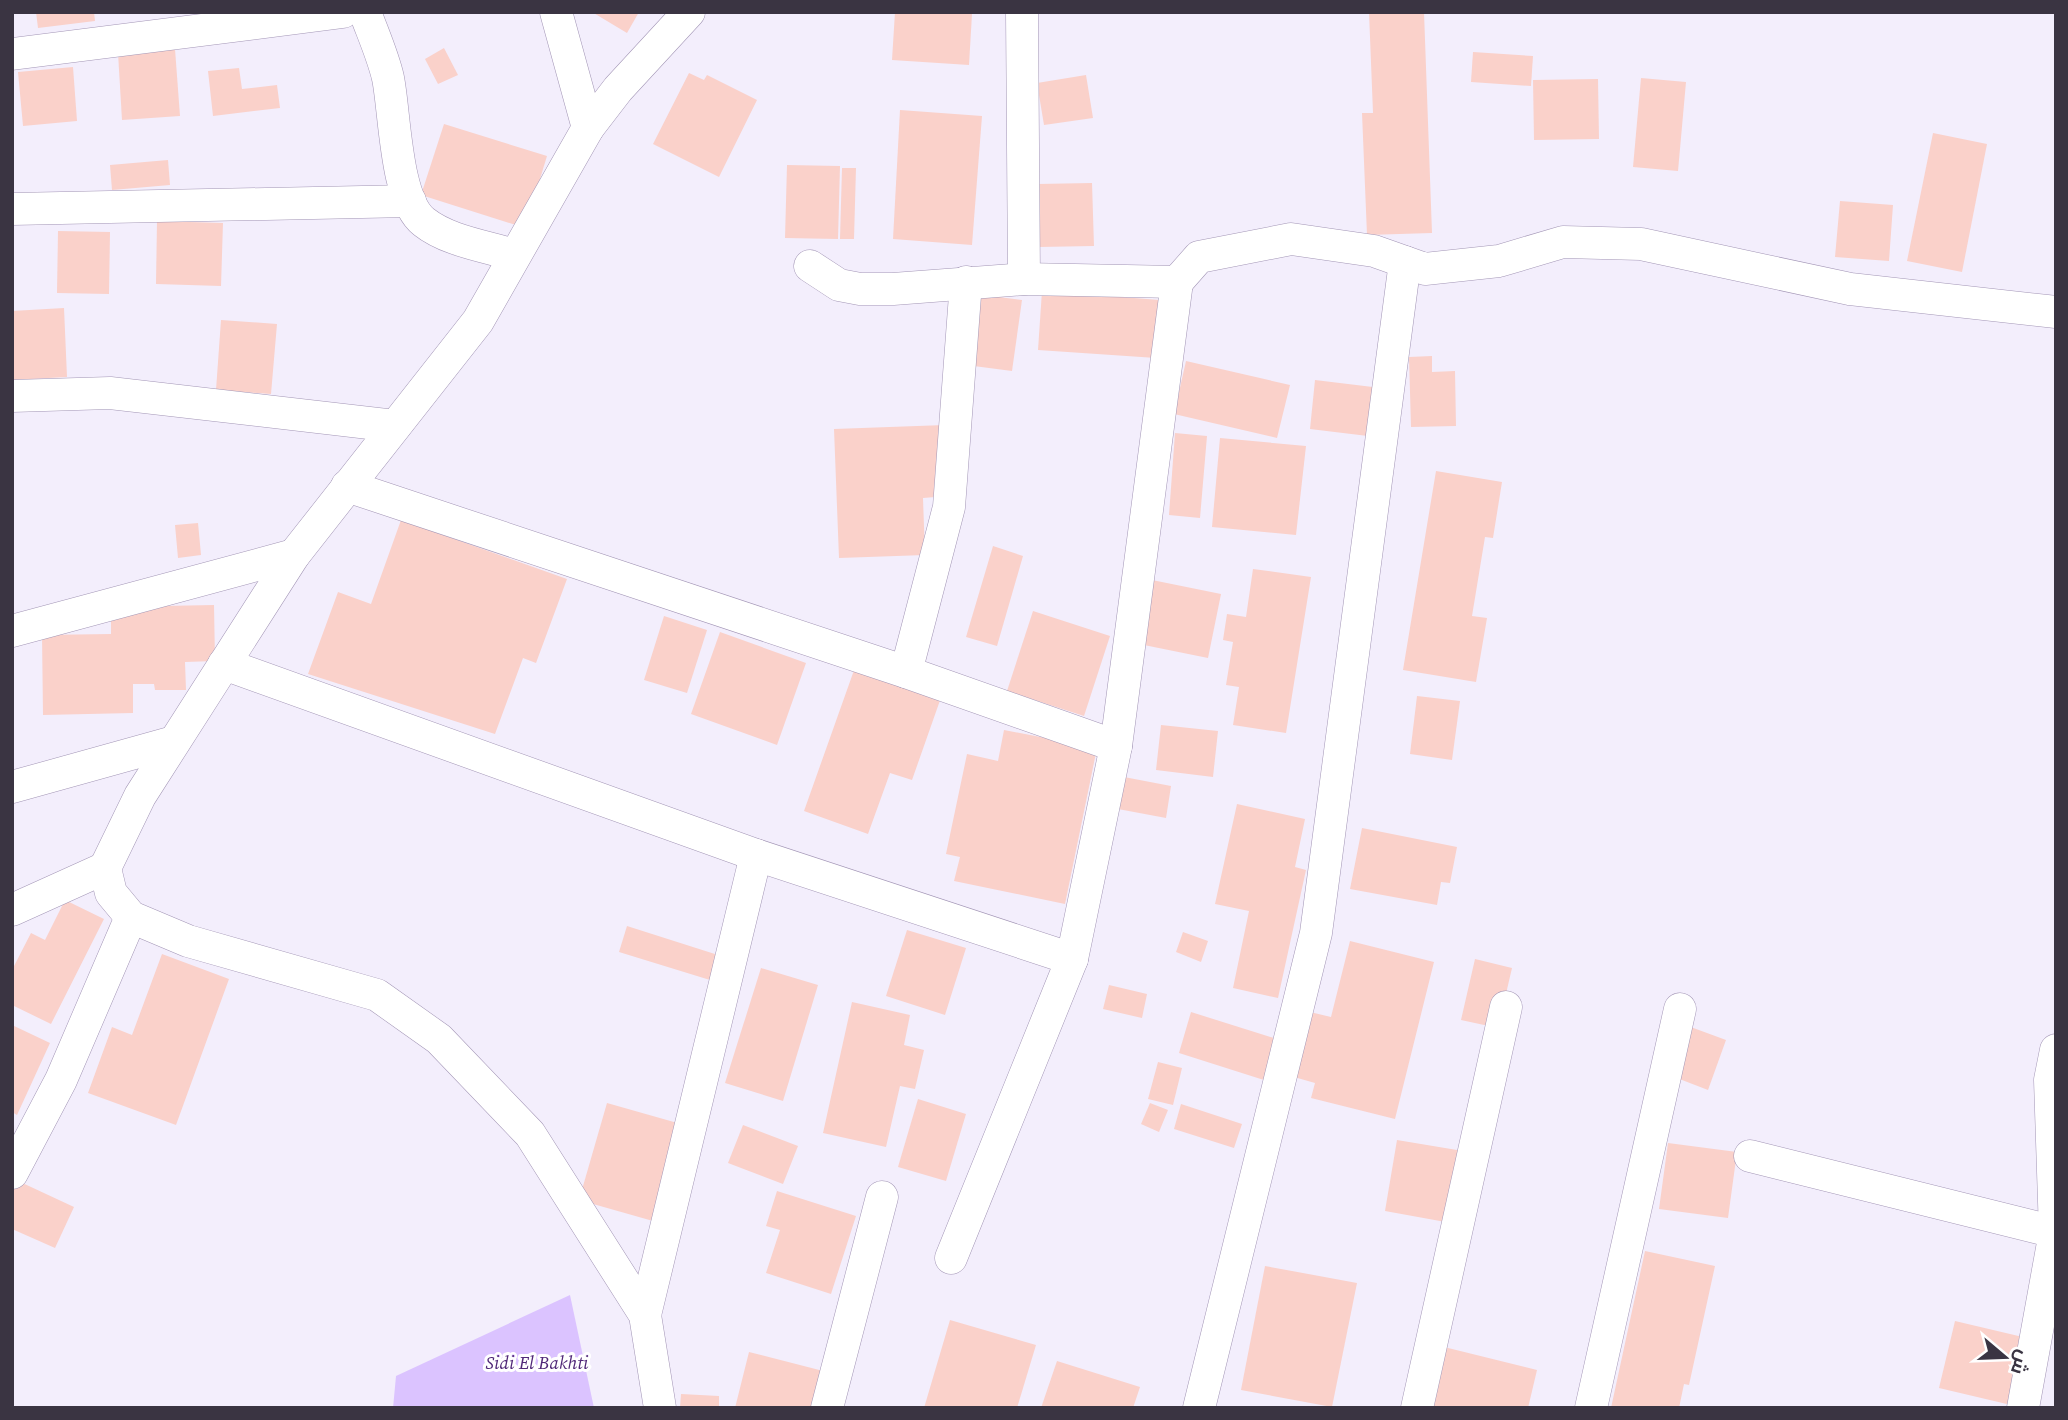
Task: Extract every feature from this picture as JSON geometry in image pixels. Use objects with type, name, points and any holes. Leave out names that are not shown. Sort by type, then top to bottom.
[{"type":"street","points":[[12,54],[343,12]]},
{"type":"street","points":[[365,12],[388,77],[397,148],[410,201],[422,221],[451,236],[514,255]]},
{"type":"street","points":[[556,12],[588,128]]},
{"type":"street","points":[[645,1315],[530,1134],[439,1039],[377,995],[188,941],[131,917],[111,893],[105,868],[140,796],[294,555],[478,321],[588,128],[618,89],[689,12]]},
{"type":"street","points":[[1022,12],[1024,279]]},
{"type":"street","points":[[12,209],[410,201]]},
{"type":"street","points":[[951,1258],[1072,959],[1116,746],[1177,282],[1199,257],[1291,239],[1374,251],[1425,269],[1499,261],[1563,242],[1641,244],[1850,289],[2056,312]]},
{"type":"street","points":[[1200,1407],[1316,933],[1405,262]]},
{"type":"street","points":[[810,266],[839,285],[860,289],[1024,279],[1177,282]]},
{"type":"street","points":[[906,672],[949,507],[966,282]]},
{"type":"street","points":[[12,396],[110,393],[395,426]]},
{"type":"street","points":[[348,486],[906,672],[1116,746]]},
{"type":"street","points":[[12,631],[294,555]]},
{"type":"street","points":[[224,664],[756,855],[1072,959]]},
{"type":"street","points":[[12,787],[174,742]]},
{"type":"street","points":[[660,1408],[645,1315],[756,855]]},
{"type":"street","points":[[12,910],[105,868]]},
{"type":"street","points":[[12,1173],[61,1080],[131,917]]},
{"type":"street","points":[[1417,1408],[1506,1007]]},
{"type":"street","points":[[1591,1408],[1680,1009]]},
{"type":"street","points":[[2023,1408],[2055,1232],[2050,1080],[2056,1050]]},
{"type":"street","points":[[1750,1156],[2055,1232]]},
{"type":"street","points":[[827,1408],[883,1197]]},
{"type":"green space","name":"Sidi El Bakhti","points":[[570,1295],[594,1408],[393,1408],[396,1376]]},
{"type":"building","points":[[36,12],[94,12],[95,21],[38,28]]},
{"type":"building","points":[[592,12],[639,12],[627,33]]},
{"type":"building","points":[[895,12],[972,14],[969,65],[892,60]]},
{"type":"building","points":[[1369,12],[1424,12],[1432,233],[1367,235],[1362,113],[1373,113]]},
{"type":"building","points":[[444,48],[458,75],[438,84],[425,59]]},
{"type":"building","points":[[175,49],[180,116],[122,120],[118,53]]},
{"type":"building","points":[[1473,52],[1533,56],[1531,86],[1471,82]]},
{"type":"building","points":[[73,67],[77,121],[23,126],[18,72]]},
{"type":"building","points":[[239,68],[242,89],[277,85],[280,108],[213,116],[208,71]]},
{"type":"building","points":[[689,73],[704,80],[707,75],[757,100],[719,177],[653,144]]},
{"type":"building","points":[[1086,75],[1093,118],[1044,125],[1037,83]]},
{"type":"building","points":[[1641,78],[1686,82],[1678,171],[1633,167]]},
{"type":"building","points":[[1598,79],[1599,139],[1534,140],[1533,80]]},
{"type":"building","points":[[900,110],[982,116],[972,245],[893,239]]},
{"type":"building","points":[[444,124],[547,156],[525,228],[421,195]]},
{"type":"building","points":[[1933,133],[1987,144],[1962,272],[1907,261]]},
{"type":"building","points":[[168,160],[170,185],[112,190],[110,165]]},
{"type":"building","points":[[787,165],[840,166],[838,239],[785,238]]},
{"type":"building","points":[[842,168],[856,168],[854,239],[840,239]]},
{"type":"building","points":[[1092,183],[1094,246],[1039,247],[1037,184]]},
{"type":"building","points":[[1840,201],[1893,205],[1889,261],[1835,257]]},
{"type":"building","points":[[157,221],[223,223],[221,286],[156,284]]},
{"type":"building","points":[[58,231],[110,232],[109,294],[57,293]]},
{"type":"building","points":[[1042,291],[1160,300],[1156,358],[1038,350]]},
{"type":"building","points":[[976,294],[1022,300],[1012,371],[966,365]]},
{"type":"building","points":[[64,308],[67,377],[12,380],[12,311]]},
{"type":"building","points":[[221,320],[277,324],[271,394],[216,390]]},
{"type":"building","points":[[1432,356],[1432,372],[1455,371],[1456,426],[1411,427],[1409,357]]},
{"type":"building","points":[[1186,361],[1290,385],[1277,438],[1174,414]]},
{"type":"building","points":[[1315,380],[1381,388],[1376,437],[1310,429]]},
{"type":"building","points":[[945,425],[948,496],[923,498],[925,555],[839,558],[834,429]]},
{"type":"building","points":[[1175,433],[1207,436],[1200,518],[1169,515]]},
{"type":"building","points":[[1220,438],[1306,446],[1296,535],[1212,527]]},
{"type":"building","points":[[1436,471],[1502,482],[1493,538],[1485,537],[1472,616],[1487,618],[1476,682],[1403,670]]},
{"type":"building","points":[[401,520],[567,579],[536,663],[523,658],[495,734],[308,674],[338,592],[371,604]]},
{"type":"building","points":[[198,523],[201,555],[178,558],[175,525]]},
{"type":"building","points":[[993,546],[1023,556],[997,646],[966,637]]},
{"type":"building","points":[[1253,569],[1311,577],[1286,733],[1233,725],[1239,687],[1226,685],[1233,642],[1223,640],[1227,614],[1246,617]]},
{"type":"building","points":[[1152,580],[1221,594],[1208,658],[1139,644]]},
{"type":"building","points":[[214,605],[215,661],[185,662],[186,690],[155,690],[154,684],[133,684],[133,713],[43,715],[42,635],[111,634],[111,607]]},
{"type":"building","points":[[1033,611],[1110,636],[1084,716],[1007,691]]},
{"type":"building","points":[[664,616],[707,630],[687,693],[644,680]]},
{"type":"building","points":[[720,632],[806,663],[777,745],[691,714]]},
{"type":"building","points":[[858,659],[944,689],[912,780],[890,773],[868,834],[804,811]]},
{"type":"building","points":[[1417,696],[1460,701],[1452,760],[1410,754]]},
{"type":"building","points":[[1161,725],[1218,731],[1213,777],[1156,770]]},
{"type":"building","points":[[1004,730],[1097,748],[1065,904],[954,881],[960,857],[946,854],[967,754],[998,761]]},
{"type":"building","points":[[1124,777],[1171,786],[1166,818],[1118,809]]},
{"type":"building","points":[[1237,804],[1305,819],[1295,867],[1306,870],[1278,998],[1233,988],[1249,911],[1215,904]]},
{"type":"building","points":[[1362,828],[1457,847],[1450,883],[1441,882],[1437,905],[1350,889]]},
{"type":"building","points":[[65,900],[104,919],[51,1024],[12,1005],[12,970],[31,933],[45,940]]},
{"type":"building","points":[[627,926],[718,955],[710,980],[619,952]]},
{"type":"building","points":[[907,930],[966,948],[945,1015],[886,996]]},
{"type":"building","points":[[1183,932],[1208,941],[1201,962],[1176,952]]},
{"type":"building","points":[[1350,941],[1434,962],[1395,1119],[1311,1098],[1315,1083],[1294,1077],[1310,1012],[1331,1017]]},
{"type":"building","points":[[162,954],[229,979],[176,1125],[88,1093],[112,1027],[132,1035]]},
{"type":"building","points":[[1475,959],[1512,968],[1498,1028],[1461,1020]]},
{"type":"building","points":[[761,968],[818,985],[783,1101],[725,1083]]},
{"type":"building","points":[[1109,985],[1147,994],[1142,1018],[1103,1009]]},
{"type":"building","points":[[852,1002],[910,1015],[904,1045],[924,1050],[915,1089],[900,1086],[886,1147],[823,1133]]},
{"type":"building","points":[[1191,1012],[1280,1040],[1267,1081],[1179,1053]]},
{"type":"building","points":[[12,1025],[50,1043],[17,1115],[12,1112]]},
{"type":"building","points":[[1688,1026],[1726,1040],[1708,1090],[1669,1075]]},
{"type":"building","points":[[1158,1062],[1182,1068],[1173,1105],[1148,1099]]},
{"type":"building","points":[[918,1099],[966,1114],[946,1181],[898,1167]]},
{"type":"building","points":[[607,1103],[688,1126],[660,1223],[579,1200]]},
{"type":"building","points":[[1150,1103],[1168,1110],[1159,1132],[1141,1124]]},
{"type":"building","points":[[1181,1104],[1242,1124],[1234,1148],[1174,1129]]},
{"type":"building","points":[[743,1125],[798,1146],[783,1184],[728,1163]]},
{"type":"building","points":[[1397,1140],[1463,1151],[1451,1223],[1385,1211]]},
{"type":"building","points":[[1668,1143],[1737,1152],[1728,1218],[1659,1209]]},
{"type":"building","points":[[16,1180],[74,1207],[55,1248],[12,1229],[12,1189]]},
{"type":"building","points":[[777,1191],[856,1216],[831,1294],[766,1273],[780,1230],[766,1226]]},
{"type":"building","points":[[1645,1251],[1715,1266],[1689,1385],[1684,1384],[1679,1408],[1611,1408]]},
{"type":"building","points":[[1265,1266],[1357,1283],[1332,1407],[1241,1390]]},
{"type":"building","points":[[950,1320],[1036,1345],[1017,1408],[924,1408]]},
{"type":"building","points":[[1955,1321],[2027,1338],[2011,1405],[1939,1388]]},
{"type":"building","points":[[1440,1346],[1537,1370],[1528,1408],[1425,1408]]},
{"type":"building","points":[[749,1352],[831,1373],[823,1408],[735,1408]]},
{"type":"building","points":[[1057,1361],[1140,1387],[1133,1408],[1041,1408]]},
{"type":"building","points":[[681,1394],[719,1396],[719,1408],[680,1408]]}]
